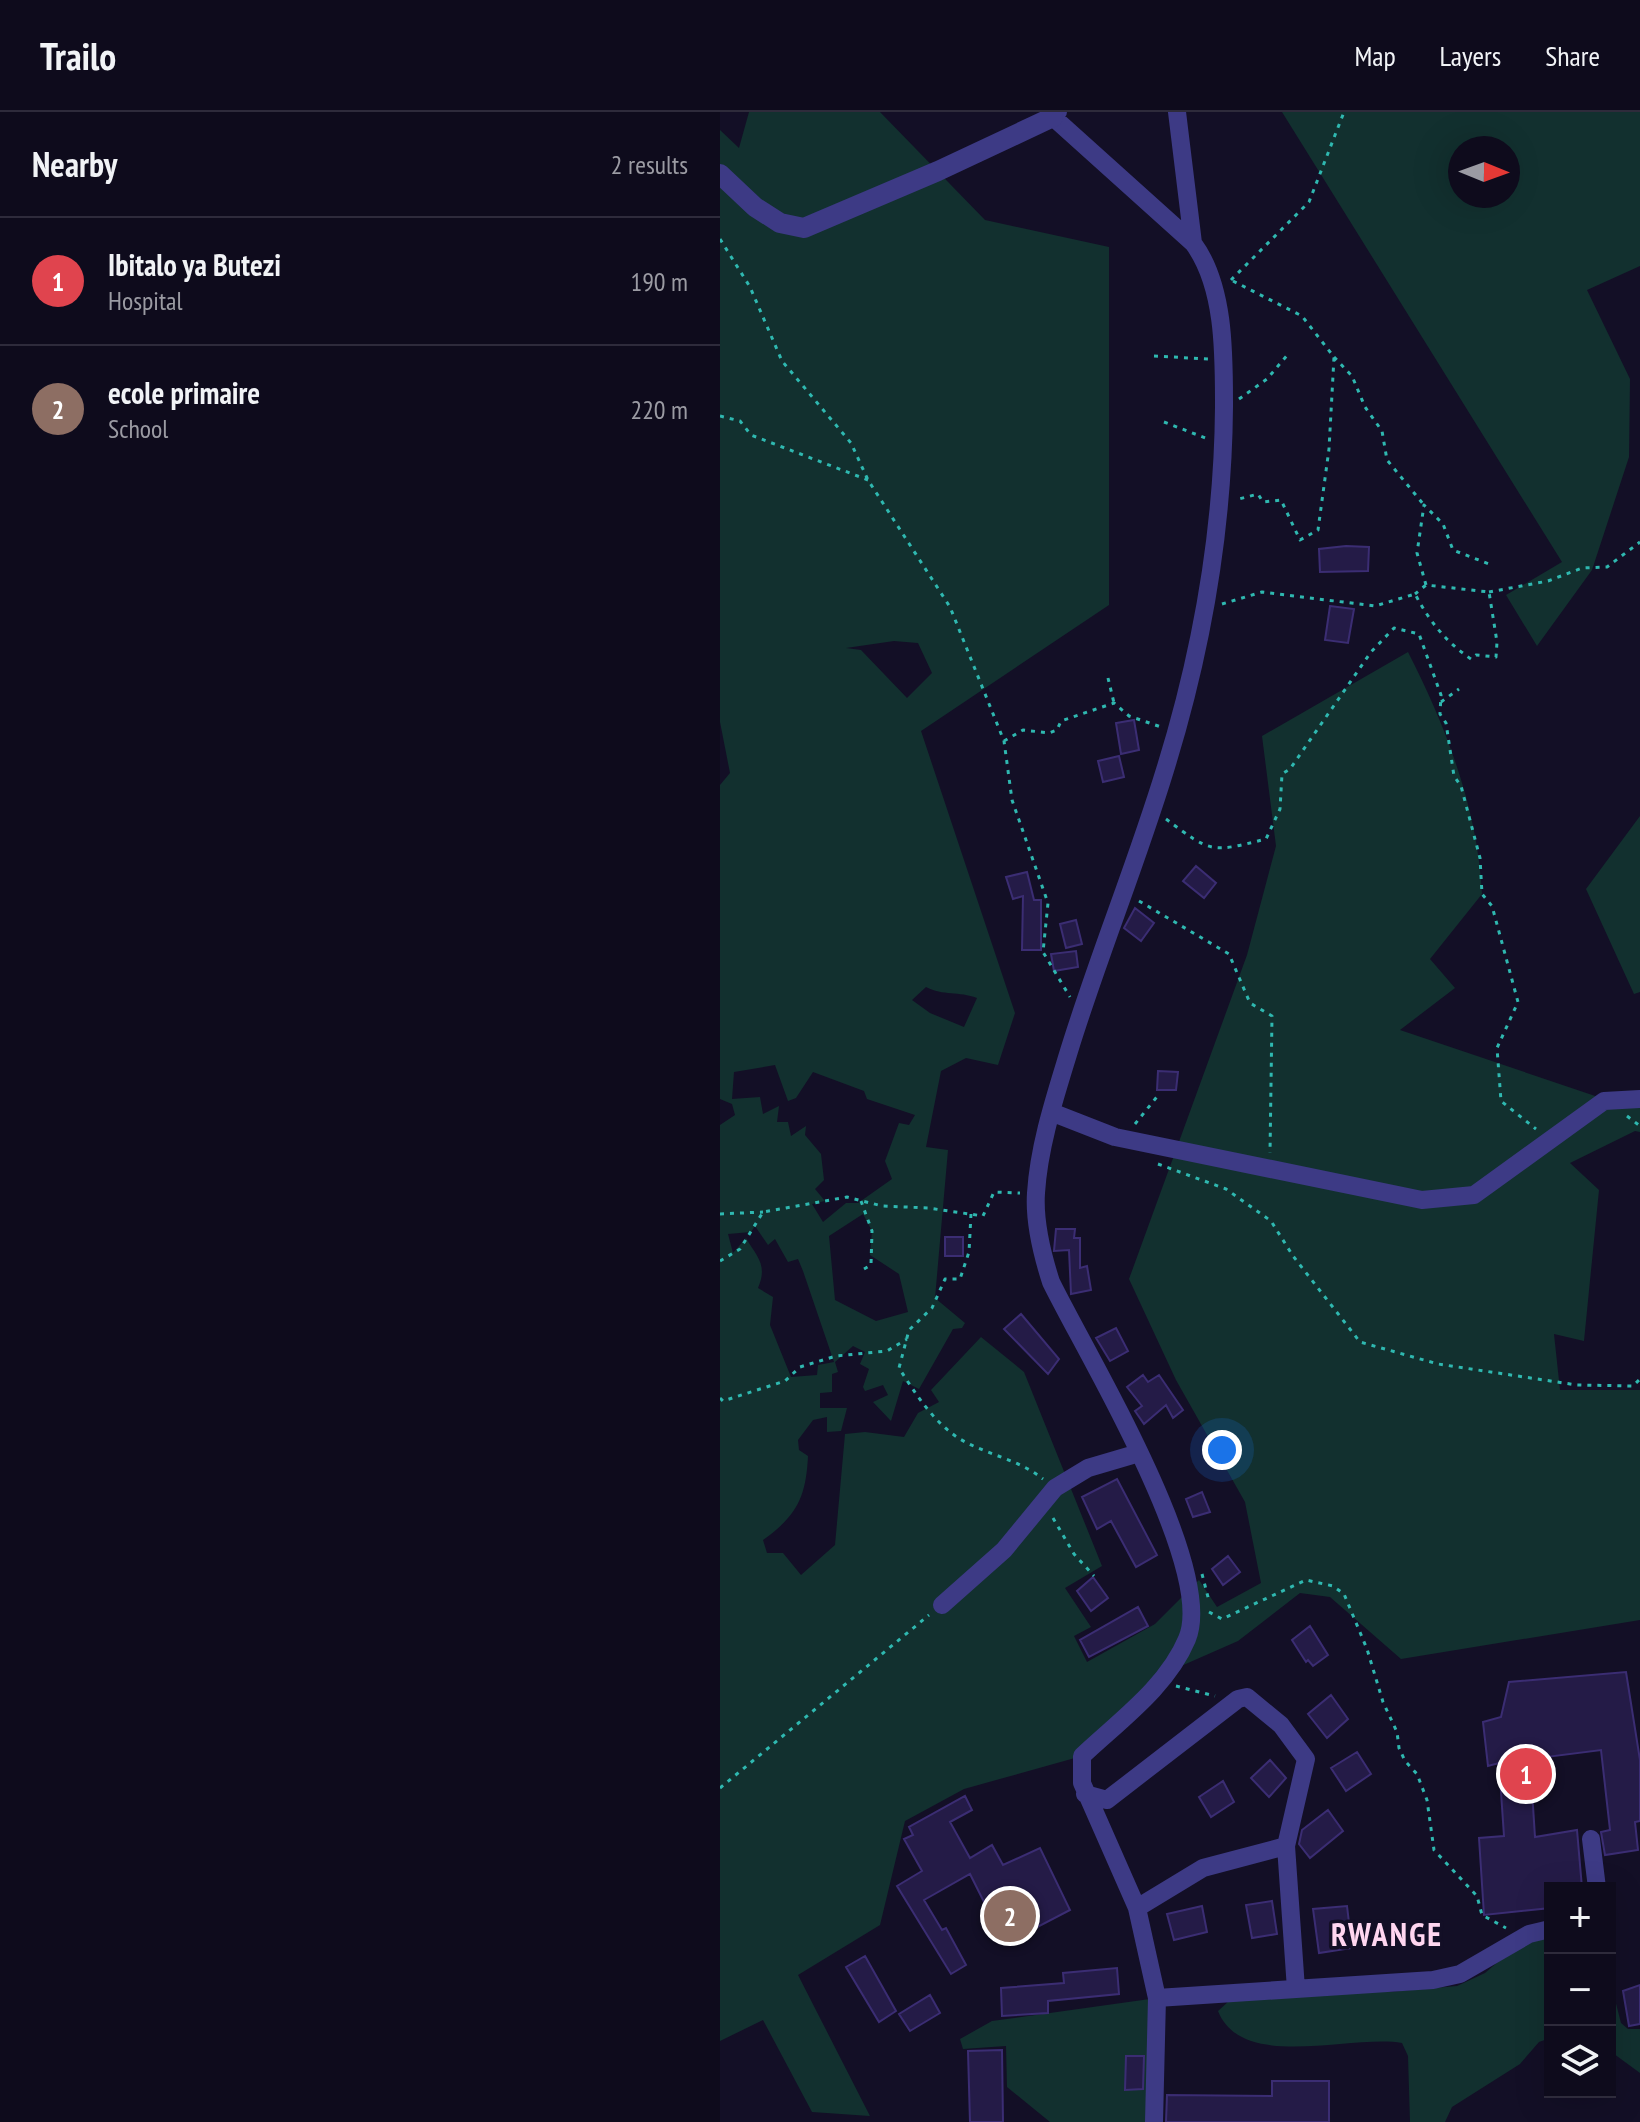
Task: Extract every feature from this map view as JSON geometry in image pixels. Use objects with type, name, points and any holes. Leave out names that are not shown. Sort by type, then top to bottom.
[{"type":"street","points":[[1177,112],[1193,243]]},
{"type":"street","points":[[720,174],[755,207],[780,223],[804,228],[924,177],[1052,114],[1193,243],[1212,278],[1224,360],[1224,423],[1222,503],[1207,608],[1176,733],[1081,1013],[1051,1112],[1036,1194],[1043,1256],[1051,1282],[1139,1453],[1171,1528],[1185,1573],[1192,1612],[1189,1636],[1172,1670],[1082,1756],[1085,1794],[1137,1908],[1157,1998],[1154,2122]]},
{"type":"street","points":[[1051,1112],[1121,1138],[1422,1200],[1474,1195],[1605,1100],[1640,1099]]},
{"type":"street","points":[[942,1605],[1004,1550],[1048,1495],[1099,1463],[1139,1453]]},
{"type":"street","points":[[1085,1794],[1107,1800],[1238,1699],[1252,1698],[1281,1725],[1306,1759],[1286,1846],[1296,1989]]},
{"type":"street","points":[[1591,1839],[1596,1882]]},
{"type":"street","points":[[1137,1908],[1203,1868],[1286,1846]]},
{"type":"street","points":[[1157,1998],[1452,1976],[1529,1934],[1544,1930]]},
{"type":"path","points":[[1233,281],[1309,202],[1344,112]]},
{"type":"path","points":[[720,239],[750,287],[782,361],[851,443],[868,480],[950,607],[1004,741],[1012,800],[1048,903],[1043,952],[1081,1013]]},
{"type":"path","points":[[1212,278],[1233,281],[1302,316],[1352,376],[1365,407],[1382,431],[1387,460],[1443,524],[1453,550],[1489,564]]},
{"type":"path","points":[[1224,423],[1239,399],[1267,379],[1289,353]]},
{"type":"path","points":[[1154,356],[1224,360]]},
{"type":"path","points":[[1222,503],[1258,494],[1263,502],[1281,500],[1300,540],[1318,530],[1329,449],[1334,357]]},
{"type":"path","points":[[720,416],[740,421],[751,435],[868,480]]},
{"type":"path","points":[[1164,422],[1223,445]]},
{"type":"path","points":[[1424,505],[1417,553],[1426,585]]},
{"type":"path","points":[[1207,608],[1262,592],[1375,606],[1415,594],[1426,585],[1489,592],[1548,581],[1582,568],[1607,567],[1640,542]]},
{"type":"path","points":[[1415,594],[1431,624],[1471,659],[1476,655],[1496,657],[1497,642],[1489,592]]},
{"type":"path","points":[[1148,814],[1157,820],[1165,818],[1208,849],[1225,850],[1266,839],[1280,809],[1282,774],[1290,769],[1371,652],[1394,628],[1419,634],[1441,702],[1440,714],[1446,723],[1454,776],[1461,786],[1480,858],[1482,894],[1492,906],[1518,1002],[1497,1048],[1501,1101],[1548,1139]]},
{"type":"path","points":[[1108,678],[1114,703],[1129,716],[1176,733]]},
{"type":"path","points":[[1441,702],[1459,689]]},
{"type":"path","points":[[1004,741],[1023,730],[1049,733],[1057,730],[1061,721],[1114,703]]},
{"type":"path","points":[[1122,890],[1229,954],[1250,1003],[1272,1016],[1269,1169]]},
{"type":"path","points":[[1121,1138],[1160,1093]]},
{"type":"path","points":[[1141,1142],[1159,1164],[1226,1189],[1271,1221],[1293,1256],[1360,1342],[1438,1364],[1577,1385],[1633,1386],[1640,1379]]},
{"type":"path","points":[[720,1214],[763,1212],[847,1197],[882,1206],[983,1216],[994,1192],[1036,1194]]},
{"type":"path","points":[[861,1201],[872,1231],[871,1265],[864,1269]]},
{"type":"path","points":[[720,1261],[740,1249],[763,1212]]},
{"type":"path","points":[[971,1214],[969,1252],[960,1279],[945,1279],[932,1308],[909,1330],[899,1368],[921,1401],[959,1438],[1029,1467],[1048,1495],[1074,1554],[1094,1576]]},
{"type":"path","points":[[720,1398],[723,1401],[785,1381],[800,1367],[836,1356],[887,1351],[907,1339]]},
{"type":"path","points":[[1185,1573],[1192,1569],[1205,1576],[1209,1613],[1222,1619],[1306,1580],[1333,1586],[1344,1594],[1367,1649],[1399,1748],[1405,1761],[1417,1774],[1427,1800],[1438,1858],[1477,1896],[1482,1915],[1499,1926],[1529,1934]]},
{"type":"path","points":[[720,1788],[942,1605]]},
{"type":"path","points":[[1160,1681],[1209,1696],[1238,1699]]},
{"type":"green space","points":[[749,112],[880,112],[985,220],[1109,247],[1109,605],[921,731],[1015,1013],[998,1065],[966,1058],[941,1071],[926,1147],[948,1150],[935,1298],[965,1323],[962,1328],[953,1329],[919,1389],[903,1381],[891,1421],[873,1402],[888,1395],[883,1385],[865,1391],[863,1387],[869,1369],[860,1364],[865,1352],[853,1346],[835,1362],[838,1372],[832,1374],[832,1392],[820,1393],[820,1408],[847,1408],[841,1431],[827,1432],[827,1417],[813,1420],[798,1440],[799,1450],[808,1456],[802,1494],[785,1522],[763,1540],[767,1553],[783,1553],[801,1575],[835,1545],[845,1434],[865,1432],[904,1437],[918,1413],[939,1402],[931,1390],[981,1337],[1024,1372],[1102,1566],[1065,1588],[1091,1627],[1074,1636],[1087,1662],[1155,1624],[1199,1580],[1217,1607],[1261,1583],[1245,1502],[1176,1380],[1129,1279],[1247,955],[1276,846],[1262,736],[1408,652],[1435,709],[1458,769],[1474,831],[1482,894],[1430,959],[1455,988],[1400,1030],[1607,1100],[1640,1099],[1640,1132],[1635,1131],[1570,1163],[1599,1190],[1584,1341],[1554,1334],[1560,1390],[1640,1390],[1640,1620],[1401,1659],[1330,1597],[1300,1593],[1238,1641],[1172,1670],[1082,1756],[964,1789],[905,1821],[880,1925],[798,1975],[870,2116],[812,2112],[763,2020],[720,2041],[720,1125],[735,1115],[732,1104],[720,1099],[720,785],[730,773],[720,722],[720,130],[739,148]],"holes":[[[894,641],[918,643],[932,673],[907,698],[861,650],[846,648]],[[926,987],[977,998],[964,1027],[930,1013],[912,1000]],[[775,1065],[788,1101],[796,1098],[813,1072],[864,1091],[867,1099],[915,1115],[909,1125],[899,1123],[885,1161],[892,1179],[858,1203],[846,1203],[823,1222],[812,1204],[825,1201],[815,1189],[824,1180],[821,1154],[805,1135],[806,1126],[791,1136],[788,1122],[777,1122],[779,1106],[763,1114],[760,1097],[732,1099],[734,1072]],[[863,1214],[872,1231],[870,1255],[899,1274],[908,1312],[876,1321],[835,1300],[829,1236]],[[755,1226],[768,1245],[775,1239],[788,1262],[798,1259],[834,1362],[818,1365],[817,1375],[791,1377],[770,1325],[773,1297],[758,1288],[762,1273],[760,1262],[746,1238],[733,1253],[728,1234],[751,1232]]]},
{"type":"green space","points":[[1282,112],[1640,112],[1640,266],[1587,290],[1630,379],[1629,457],[1592,570],[1537,646],[1506,595],[1562,562]]},
{"type":"green space","points":[[1640,816],[1640,992],[1634,994],[1586,889]]},
{"type":"green space","points":[[1544,1938],[1544,2040],[1520,2064],[1452,2107],[1445,2122],[1410,2122],[1408,2056],[1402,2043],[1274,2046],[1250,2040],[1231,2030],[1218,2011],[1229,2001],[1360,1989],[1390,1992],[1457,1986],[1485,1973],[1514,1948]]},
{"type":"green space","points":[[1157,1998],[1154,2122],[1050,2122],[1007,2087],[1006,2046],[963,2049],[960,2039],[992,2021]]},
{"type":"green space","points":[[1616,2003],[1621,2023],[1628,2029],[1640,2029],[1640,2073],[1616,2055]]},
{"type":"building","points":[[1369,547],[1368,571],[1320,572],[1319,549]]},
{"type":"building","points":[[1330,606],[1354,609],[1348,643],[1325,640]]},
{"type":"building","points":[[1134,720],[1139,750],[1121,754],[1116,723]]},
{"type":"building","points":[[1119,756],[1124,777],[1103,782],[1098,761]]},
{"type":"building","points":[[1196,866],[1216,883],[1204,898],[1183,881]]},
{"type":"building","points":[[1027,872],[1034,900],[1041,900],[1041,950],[1022,950],[1023,896],[1013,899],[1006,877]]},
{"type":"building","points":[[1135,908],[1154,923],[1141,941],[1124,928]]},
{"type":"building","points":[[1076,920],[1082,944],[1066,948],[1060,924]]},
{"type":"building","points":[[1076,951],[1078,967],[1054,971],[1051,954]]},
{"type":"building","points":[[1158,1071],[1178,1072],[1176,1090],[1157,1090]]},
{"type":"building","points":[[1056,1229],[1075,1229],[1074,1238],[1080,1238],[1080,1268],[1087,1266],[1091,1290],[1071,1294],[1069,1250],[1054,1251]]},
{"type":"building","points":[[945,1237],[963,1237],[963,1256],[945,1256]]},
{"type":"building","points":[[1021,1314],[1059,1359],[1048,1374],[1004,1329]]},
{"type":"building","points":[[1116,1328],[1128,1351],[1110,1361],[1096,1338]]},
{"type":"building","points":[[1143,1375],[1148,1382],[1159,1375],[1183,1410],[1173,1418],[1166,1405],[1144,1424],[1135,1411],[1142,1406],[1127,1387]]},
{"type":"building","points":[[1117,1479],[1157,1555],[1136,1567],[1111,1521],[1097,1529],[1082,1497]]},
{"type":"building","points":[[1202,1492],[1210,1512],[1193,1517],[1186,1499]]},
{"type":"building","points":[[1228,1556],[1240,1572],[1223,1585],[1212,1569]]},
{"type":"building","points":[[1093,1577],[1108,1598],[1091,1611],[1077,1591]]},
{"type":"building","points":[[1138,1607],[1148,1626],[1089,1657],[1080,1640]]},
{"type":"building","points":[[1310,1626],[1328,1655],[1313,1666],[1308,1660],[1306,1662],[1292,1640]]},
{"type":"building","points":[[1626,1672],[1640,1760],[1640,1821],[1635,1822],[1638,1850],[1605,1855],[1601,1832],[1610,1830],[1601,1750],[1530,1759],[1535,1837],[1577,1830],[1581,1882],[1544,1882],[1544,1909],[1484,1915],[1479,1838],[1504,1836],[1499,1763],[1488,1766],[1483,1722],[1501,1717],[1509,1682]]},
{"type":"building","points":[[1331,1695],[1348,1719],[1327,1738],[1308,1714]]},
{"type":"building","points":[[1357,1752],[1371,1774],[1346,1791],[1331,1768]]},
{"type":"building","points":[[1270,1760],[1286,1778],[1269,1797],[1251,1778]]},
{"type":"building","points":[[1223,1781],[1234,1802],[1211,1817],[1199,1797]]},
{"type":"building","points":[[965,1796],[972,1810],[950,1822],[970,1858],[992,1845],[1003,1865],[1040,1848],[1070,1910],[1005,1944],[970,1874],[924,1900],[942,1930],[946,1928],[966,1965],[951,1974],[897,1886],[922,1871],[904,1839],[913,1835],[909,1827]]},
{"type":"building","points":[[1328,1810],[1343,1831],[1310,1858],[1299,1844],[1302,1830]]},
{"type":"building","points":[[1272,1901],[1277,1934],[1252,1938],[1246,1905]]},
{"type":"building","points":[[1202,1906],[1207,1932],[1174,1940],[1167,1914]]},
{"type":"building","points":[[1347,1906],[1352,1948],[1319,1953],[1313,1909]]},
{"type":"building","points":[[865,1956],[896,2011],[879,2022],[846,1967]]},
{"type":"building","points":[[1117,1968],[1119,1994],[1048,2001],[1048,2013],[1002,2016],[1001,1988],[1064,1983],[1063,1973]]},
{"type":"building","points":[[1640,1985],[1640,2024],[1629,2026],[1623,1991]]},
{"type":"building","points":[[930,1995],[940,2013],[910,2031],[899,2014]]},
{"type":"building","points":[[1002,2050],[1003,2122],[970,2122],[968,2051]]},
{"type":"building","points":[[1126,2056],[1144,2056],[1143,2089],[1125,2090]]},
{"type":"building","points":[[1272,2081],[1329,2081],[1329,2122],[1166,2122],[1167,2095],[1272,2096]]},
{"type":"place","name":"Ibitalo ya Butezi","points":[[1526,1774]]},
{"type":"place","name":"ecole primaire","points":[[1010,1916]]},
{"type":"district","name":"RWANGE","points":[[1387,1934]]}]
